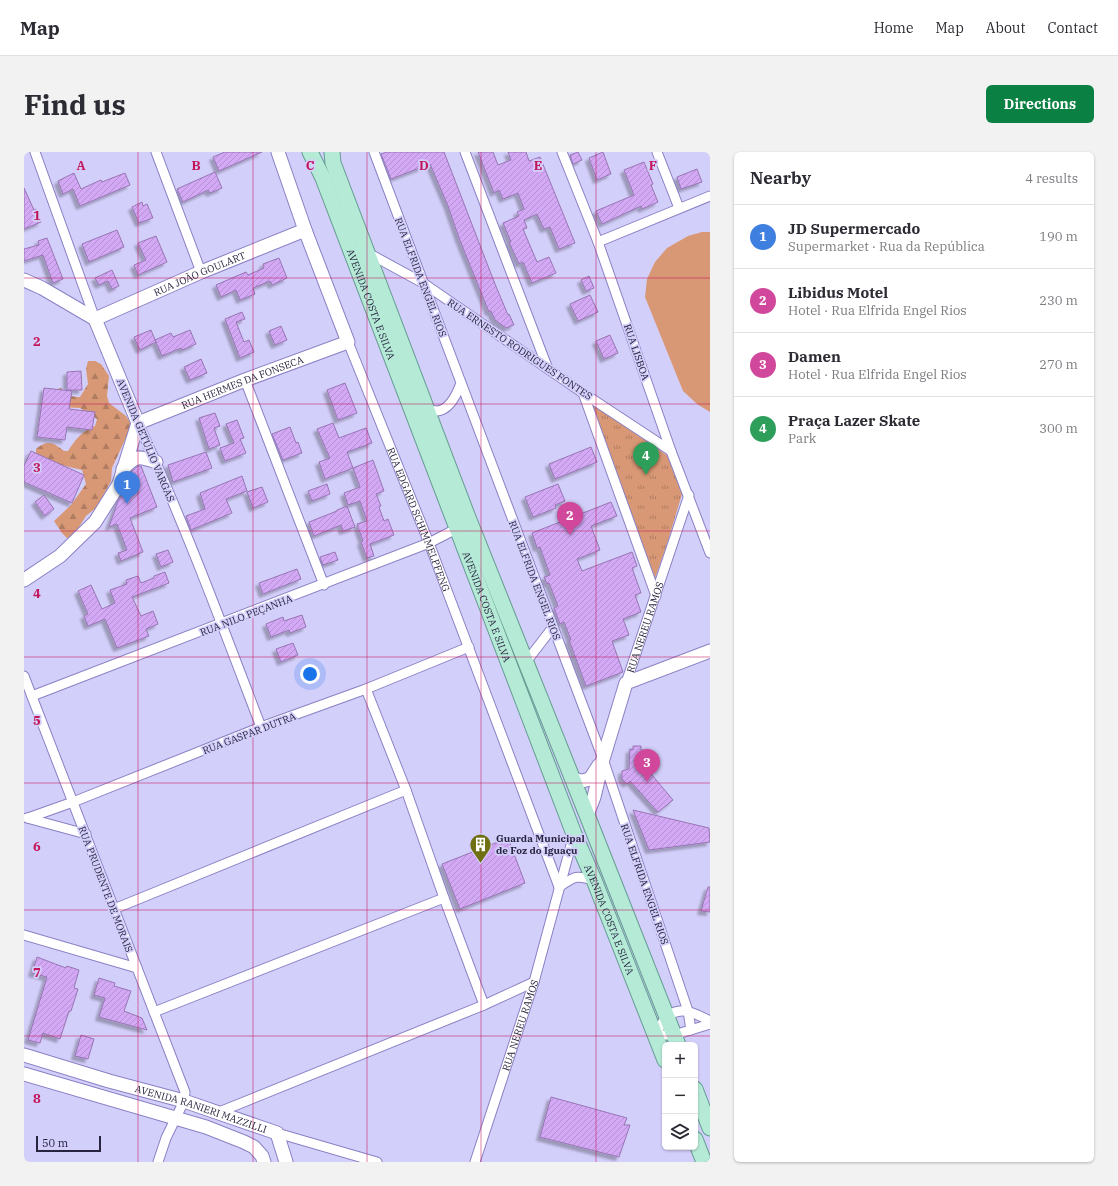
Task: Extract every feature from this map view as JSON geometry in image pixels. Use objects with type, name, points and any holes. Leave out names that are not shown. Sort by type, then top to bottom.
[{"type":"main road","name":"AVENIDA COSTA E SILVA","points":[[310,152],[323,178],[574,834],[594,880],[662,1052]]},
{"type":"main road","name":"AVENIDA COSTA E SILVA","points":[[332,152],[333,163],[467,515],[676,1040]]},
{"type":"main road","points":[[698,1098],[710,1128]]},
{"type":"main road","points":[[698,1146],[704,1162]]},
{"type":"street","name":"AVENIDA GETÚLIO VARGAS","points":[[34,152],[95,319],[138,423],[156,462],[222,624],[261,727]]},
{"type":"street","points":[[156,152],[201,272]]},
{"type":"street","name":"RUA EDGARD SCHIMMELPFENG","points":[[278,152],[305,230],[469,647],[559,887]]},
{"type":"street","name":"RUA ELFRIDA ENGEL RIOS","points":[[374,152],[603,759],[688,1010],[691,1030]]},
{"type":"street","points":[[465,152],[548,369]]},
{"type":"street","name":"RUA LISBOA","points":[[562,152],[598,242],[671,451],[710,552]]},
{"type":"street","points":[[657,152],[679,208]]},
{"type":"street","points":[[598,242],[710,196]]},
{"type":"street","name":"RUA JOÃO GOULART","points":[[95,319],[201,272],[305,230]]},
{"type":"street","name":"RUA ERNESTO RODRIGUES FONTES","points":[[367,252],[423,283],[583,393],[671,451]]},
{"type":"street","points":[[24,280],[42,288],[95,319]]},
{"type":"street","name":"RUA HERMES DA FONSECA","points":[[138,423],[245,380],[348,342]]},
{"type":"street","points":[[245,380],[324,585]]},
{"type":"street","points":[[427,409],[437,411],[447,407],[456,396],[461,383]]},
{"type":"street","points":[[583,393],[656,596]]},
{"type":"street","points":[[24,580],[60,556],[95,522],[118,484],[138,423]]},
{"type":"street","points":[[124,469],[131,460],[140,457],[156,462]]},
{"type":"street","name":"RUA NEREU RAMOS","points":[[603,759],[626,683],[689,495]]},
{"type":"street","name":"RUA NILO PEÇANHA","points":[[32,696],[429,544],[458,528]]},
{"type":"street","points":[[526,662],[553,627]]},
{"type":"street","name":"RUA GASPAR DUTRA","points":[[26,817],[73,802],[261,727],[366,689],[469,647]]},
{"type":"street","points":[[626,683],[710,651]]},
{"type":"street","name":"RUA PRUDENTE DE MORAIS","points":[[24,676],[185,1092],[184,1102]]},
{"type":"street","points":[[366,689],[406,790],[484,1006]]},
{"type":"street","points":[[573,779],[582,781],[590,779],[603,759]]},
{"type":"street","points":[[587,814],[594,797],[603,759]]},
{"type":"street","points":[[114,909],[406,790]]},
{"type":"street","points":[[26,817],[86,834]]},
{"type":"street","name":"RUA NEREU RAMOS","points":[[475,1162],[534,982],[574,834]]},
{"type":"street","points":[[559,887],[573,878],[580,876],[594,880]]},
{"type":"street","points":[[154,1012],[444,898]]},
{"type":"street","points":[[24,935],[136,968]]},
{"type":"street","points":[[219,1112],[484,1006],[534,982]]},
{"type":"street","points":[[710,1020],[688,1010],[679,1011],[667,1016],[656,1035],[676,1040],[691,1030],[710,1024]]},
{"type":"street","name":"AVENIDA RANIERI MAZZILLI","points":[[24,1055],[219,1112],[277,1133],[377,1162]]},
{"type":"street","name":"AVENIDA RANIERI MAZZILLI","points":[[24,1074],[206,1127],[254,1147],[262,1156],[264,1162]]},
{"type":"street","points":[[158,1162],[166,1138],[184,1102]]},
{"type":"street","points":[[277,1133],[286,1162]]},
{"type":"green space","points":[[702,232],[710,232],[710,412],[697,404],[683,391],[645,297],[647,279],[655,262],[667,248],[688,236]]},
{"type":"green space","points":[[88,361],[95,361],[101,364],[109,376],[107,396],[109,403],[126,416],[130,422],[130,429],[112,468],[111,481],[97,507],[86,516],[74,535],[67,538],[54,521],[71,505],[86,484],[82,470],[40,460],[36,453],[36,449],[44,444],[51,443],[64,451],[68,451],[79,436],[86,430],[95,426],[97,419],[80,408],[58,407],[54,390],[61,388],[69,395],[80,397],[88,384],[86,369]]},
{"type":"green space","points":[[591,403],[668,456],[682,494],[654,581]]},
{"type":"building","points":[[225,152],[262,152],[219,171],[213,157]]},
{"type":"building","points":[[387,152],[444,152],[495,284],[508,315],[509,314],[514,325],[506,328],[495,320],[491,311],[489,312],[430,164],[391,179],[381,154]]},
{"type":"building","points":[[478,152],[493,152],[498,165],[511,160],[508,152],[526,152],[529,161],[540,157],[575,243],[559,249],[550,227],[544,229],[537,214],[524,220],[527,228],[523,229],[537,262],[549,257],[556,273],[532,283],[523,262],[519,264],[509,242],[511,242],[503,223],[519,216],[517,212],[524,209],[518,193],[503,199],[499,190],[494,193]]},
{"type":"building","points":[[578,152],[582,160],[573,164],[570,155]]},
{"type":"building","points":[[603,152],[611,174],[597,180],[589,158]]},
{"type":"building","points":[[644,162],[653,184],[651,185],[658,202],[642,209],[641,206],[602,224],[596,211],[634,195],[624,170]]},
{"type":"building","points":[[697,169],[702,182],[681,189],[677,177]]},
{"type":"building","points":[[215,172],[222,188],[210,193],[208,190],[183,202],[177,189]]},
{"type":"building","points":[[74,173],[81,189],[101,180],[102,182],[125,173],[130,185],[80,206],[73,189],[63,194],[58,181]]},
{"type":"building","points":[[24,188],[34,210],[36,209],[41,222],[24,229]]},
{"type":"building","points":[[142,202],[143,206],[147,204],[153,218],[139,223],[132,207]]},
{"type":"building","points":[[117,230],[124,247],[89,262],[82,244]]},
{"type":"building","points":[[156,236],[167,262],[138,275],[134,265],[146,260],[138,243]]},
{"type":"building","points":[[47,238],[63,279],[53,283],[43,255],[24,261],[24,249],[39,245],[38,241]]},
{"type":"building","points":[[279,258],[287,278],[272,285],[270,281],[253,288],[255,294],[240,300],[236,290],[221,297],[216,285],[246,272],[248,275],[264,268],[263,264]]},
{"type":"building","points":[[112,270],[119,286],[112,289],[108,281],[99,285],[95,278]]},
{"type":"building","points":[[589,276],[594,288],[586,291],[581,280]]},
{"type":"building","points":[[590,295],[598,312],[578,321],[570,304]]},
{"type":"building","points":[[242,312],[245,319],[236,322],[244,342],[249,340],[254,352],[240,358],[225,319]]},
{"type":"building","points":[[281,326],[287,340],[275,345],[269,331]]},
{"type":"building","points":[[151,330],[156,342],[140,350],[134,337]]},
{"type":"building","points":[[190,330],[196,344],[182,350],[181,348],[162,356],[155,340],[171,333],[173,337]]},
{"type":"building","points":[[610,335],[618,353],[604,359],[596,341]]},
{"type":"building","points":[[201,359],[207,373],[190,380],[184,367]]},
{"type":"building","points":[[81,371],[82,390],[67,390],[67,372]]},
{"type":"building","points":[[345,383],[357,413],[338,420],[327,390]]},
{"type":"building","points":[[44,388],[72,391],[69,409],[95,412],[92,430],[67,427],[65,440],[37,437]]},
{"type":"building","points":[[215,413],[220,426],[214,428],[220,445],[209,449],[199,418]]},
{"type":"building","points":[[237,420],[244,438],[240,439],[246,453],[225,461],[220,448],[234,443],[226,424]]},
{"type":"building","points":[[333,423],[339,438],[366,428],[372,443],[347,452],[353,468],[325,479],[319,462],[330,458],[317,429]]},
{"type":"building","points":[[290,427],[296,443],[298,442],[302,453],[283,460],[272,434]]},
{"type":"building","points":[[591,447],[597,462],[555,479],[549,464]]},
{"type":"building","points":[[31,451],[84,475],[72,503],[24,482],[24,466]]},
{"type":"building","points":[[206,452],[212,468],[173,482],[168,465]]},
{"type":"building","points":[[373,460],[384,491],[376,494],[381,506],[379,507],[384,521],[388,519],[394,535],[370,544],[374,556],[367,558],[361,542],[363,541],[357,524],[367,521],[360,501],[348,505],[344,493],[360,487],[353,468]]},
{"type":"building","points":[[138,466],[141,466],[157,507],[130,518],[143,552],[121,561],[118,553],[127,550],[117,524],[109,527],[118,501],[127,487],[131,472]]},
{"type":"building","points":[[242,476],[247,491],[226,499],[232,513],[191,530],[186,516],[205,509],[200,493]]},
{"type":"building","points":[[327,484],[330,494],[312,501],[308,491]]},
{"type":"building","points":[[558,484],[565,501],[555,505],[556,508],[533,517],[525,497]]},
{"type":"building","points":[[262,487],[268,502],[253,508],[247,492]]},
{"type":"building","points":[[44,495],[54,509],[45,516],[35,502]]},
{"type":"building","points":[[611,502],[617,516],[591,526],[600,550],[577,559],[582,571],[632,552],[637,566],[632,568],[641,593],[635,595],[641,612],[623,619],[629,635],[612,641],[623,672],[586,686],[564,622],[560,624],[554,608],[558,606],[549,583],[547,584],[544,577],[550,575],[540,547],[537,548],[532,533]]},
{"type":"building","points":[[347,506],[355,527],[343,531],[341,525],[314,536],[309,522]]},
{"type":"building","points":[[168,550],[173,562],[161,567],[156,554]]},
{"type":"building","points":[[335,552],[338,560],[323,565],[320,557]]},
{"type":"building","points":[[297,569],[301,579],[263,594],[259,583]]},
{"type":"building","points":[[165,572],[169,583],[132,597],[141,616],[153,611],[158,624],[146,629],[149,636],[117,648],[105,619],[88,626],[84,616],[88,614],[78,591],[91,585],[102,609],[115,603],[110,590],[127,584],[126,580],[138,576],[141,583]]},
{"type":"building","points":[[302,615],[306,627],[290,633],[289,630],[271,637],[266,624],[283,617],[284,621]]},
{"type":"building","points":[[293,643],[298,655],[281,662],[276,649]]},
{"type":"building","points":[[633,746],[641,746],[641,750],[649,751],[647,769],[673,800],[658,812],[630,781],[627,784],[622,779],[622,771],[629,769],[630,749],[633,750]]},
{"type":"building","points":[[633,810],[709,828],[710,842],[649,850]]},
{"type":"building","points":[[508,838],[525,883],[460,909],[442,864]]},
{"type":"building","points":[[708,887],[710,887],[710,912],[701,911]]},
{"type":"building","points":[[37,957],[66,968],[67,966],[79,970],[74,988],[78,989],[60,1039],[43,1033],[40,1043],[28,1040],[47,977],[32,973]]},
{"type":"building","points":[[99,978],[115,983],[114,986],[131,991],[124,1011],[142,1018],[147,1030],[99,1017],[105,998],[94,995]]},
{"type":"building","points":[[81,1035],[94,1039],[88,1059],[75,1056]]},
{"type":"building","points":[[551,1097],[627,1118],[624,1125],[630,1125],[619,1157],[540,1137]]},
{"type":"place","name":"Praça Lazer Skate","points":[[646,475]]},
{"type":"place","name":"JD Supermercado","points":[[127,504]]},
{"type":"place","name":"Libidus Motel","points":[[570,535]]},
{"type":"place","name":"Damen","points":[[647,782]]},
{"type":"place","name":"Guarda Municipal de Foz do Iguaçu","points":[[480,864]]}]
